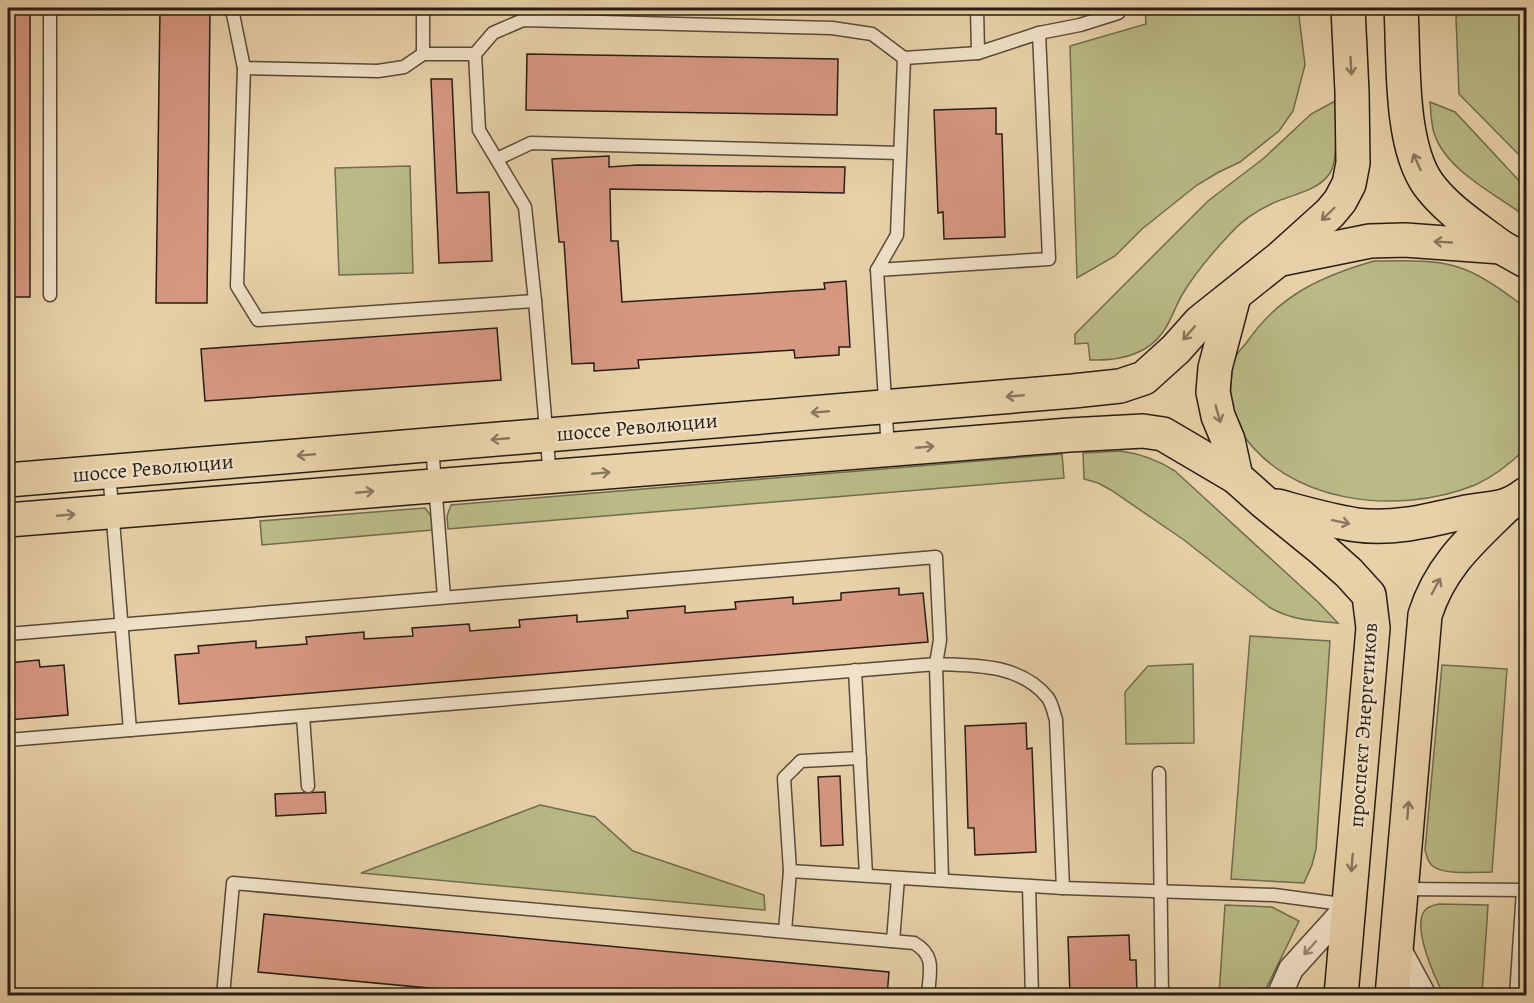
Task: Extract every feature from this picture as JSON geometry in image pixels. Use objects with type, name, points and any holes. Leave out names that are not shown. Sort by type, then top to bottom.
[{"type":"main road","points":[[1279,259],[1330,213],[1349,184],[1353,163],[1354,136],[1348,8]]},
{"type":"main road","points":[[1401,8],[1408,134],[1415,160],[1428,183],[1451,208],[1514,254]]},
{"type":"main road","name":"шоссе Революции","points":[[8,480],[1120,386],[1144,378],[1176,349],[1200,322],[1279,259],[1370,241],[1406,240],[1514,254]]},
{"type":"main road","points":[[1234,296],[1215,368],[1213,392],[1218,416],[1228,440],[1236,477]]},
{"type":"main road","name":"шоссе Революции","points":[[8,520],[1143,431],[1163,434],[1236,477],[1264,502],[1359,525],[1391,526],[1438,520],[1516,501]]},
{"type":"main road","points":[[1392,996],[1425,615],[1431,593],[1442,574],[1470,542],[1516,501]]},
{"type":"main road","name":"проспект Энергетиков","points":[[1264,502],[1322,549],[1368,595],[1373,628],[1341,996]]},
{"type":"street","points":[[1279,996],[1291,969],[1348,905]]},
{"type":"street","points":[[1397,946],[1424,996]]},
{"type":"lane","points":[[50,8],[51,295]]},
{"type":"lane","points":[[228,8],[233,14],[244,68],[237,286],[258,320],[535,301]]},
{"type":"lane","points":[[423,8],[423,54]]},
{"type":"lane","points":[[977,8],[978,53]]},
{"type":"lane","points":[[549,477],[525,207],[479,130],[475,54],[493,33],[523,20],[832,27],[872,34],[904,58],[978,53],[1039,33],[1080,25],[1118,13],[1119,8]]},
{"type":"lane","points":[[877,270],[1048,259],[1039,33]]},
{"type":"lane","points":[[244,68],[378,71],[404,67],[423,54],[475,54]]},
{"type":"lane","points":[[888,450],[877,270],[897,235],[904,58]]},
{"type":"lane","points":[[497,159],[531,143],[900,153]]},
{"type":"lane","points":[[432,444],[444,597]]},
{"type":"lane","points":[[109,471],[130,730]]},
{"type":"lane","points":[[8,634],[936,557],[940,640],[936,664],[942,880]]},
{"type":"lane","points":[[8,740],[855,670],[936,664],[978,665],[1010,671],[1034,684],[1049,700],[1056,720],[1063,888]]},
{"type":"lane","points":[[855,670],[866,875]]},
{"type":"lane","points":[[303,716],[308,786]]},
{"type":"lane","points":[[785,931],[790,871],[784,778],[801,761],[860,758]]},
{"type":"lane","points":[[1159,773],[1162,996]]},
{"type":"lane","points":[[790,871],[1063,888],[1274,895],[1348,905]]},
{"type":"lane","points":[[893,941],[898,878]]},
{"type":"lane","points":[[223,996],[233,882],[914,943],[926,949],[930,959],[928,996]]},
{"type":"lane","points":[[1029,886],[1032,996]]},
{"type":"lane","points":[[1401,889],[1525,890],[1522,964],[1516,996]]},
{"type":"lane","points":[[8,994],[25,996]]},
{"type":"green space","points":[[1145,8],[1298,8],[1305,65],[1293,111],[1279,131],[1240,162],[1197,185],[1142,229],[1115,256],[1077,278],[1070,46],[1146,24]]},
{"type":"green space","points":[[1467,8],[1526,8],[1526,162],[1459,94],[1456,17]]},
{"type":"green space","points":[[1335,101],[1335,158],[1333,167],[1325,179],[1306,191],[1264,207],[1235,229],[1198,271],[1182,295],[1166,328],[1148,347],[1120,358],[1090,360],[1088,343],[1075,344],[1075,334],[1208,201],[1264,158],[1311,114]]},
{"type":"green space","points":[[1430,102],[1455,112],[1526,188],[1526,217],[1472,179],[1447,156],[1438,143],[1433,129]]},
{"type":"green space","points":[[410,166],[413,273],[339,275],[335,168]]},
{"type":"green space","points":[[1374,261],[1427,262],[1458,267],[1485,280],[1526,308],[1526,448],[1502,469],[1475,485],[1445,495],[1412,500],[1379,501],[1345,497],[1313,488],[1284,473],[1259,453],[1238,427],[1232,411],[1232,369],[1238,353],[1260,326],[1273,312],[1303,290],[1337,273]]},
{"type":"green space","points":[[1121,451],[1150,458],[1175,471],[1338,623],[1294,617],[1269,607],[1184,540],[1111,490],[1084,479],[1083,453]]},
{"type":"green space","points":[[1062,454],[1064,478],[448,529],[447,516],[451,505]]},
{"type":"green space","points":[[425,508],[431,516],[432,530],[262,545],[260,521]]},
{"type":"green space","points":[[1250,636],[1330,641],[1316,849],[1304,883],[1231,879]]},
{"type":"green space","points":[[1193,664],[1194,743],[1126,744],[1125,692],[1148,666]]},
{"type":"green space","points":[[1442,665],[1507,669],[1492,872],[1462,873],[1439,870],[1430,864],[1425,850]]},
{"type":"green space","points":[[540,805],[595,817],[633,851],[764,895],[765,910],[361,873]]},
{"type":"green space","points":[[1439,904],[1488,905],[1482,995],[1444,995],[1440,987],[1431,967],[1421,931],[1423,913],[1426,909]]},
{"type":"green space","points":[[1225,905],[1272,907],[1299,921],[1263,995],[1219,995]]},
{"type":"building","points":[[8,8],[30,8],[30,297],[8,297]]},
{"type":"building","points":[[160,9],[210,9],[207,303],[156,303]]},
{"type":"building","points":[[527,54],[838,59],[837,115],[526,110]]},
{"type":"building","points":[[431,79],[452,79],[457,193],[489,192],[492,261],[439,263]]},
{"type":"building","points":[[996,108],[996,134],[1002,134],[1005,237],[944,239],[943,212],[938,213],[934,110]]},
{"type":"building","points":[[609,156],[609,167],[637,165],[845,167],[844,193],[610,189],[611,241],[618,241],[622,302],[825,289],[824,283],[846,281],[850,347],[839,347],[839,355],[795,358],[794,350],[638,360],[639,368],[594,371],[594,363],[572,364],[564,242],[559,242],[552,159]]},
{"type":"building","points":[[497,328],[501,380],[205,401],[201,349]]},
{"type":"building","points":[[899,588],[899,595],[923,593],[928,642],[179,704],[175,655],[199,653],[198,646],[256,641],[256,648],[307,644],[306,637],[364,632],[364,639],[413,636],[412,628],[469,624],[470,631],[520,627],[519,620],[577,615],[577,622],[628,618],[627,611],[685,606],[685,613],[736,609],[735,602],[793,597],[793,604],[841,600],[841,593]]},
{"type":"building","points":[[39,660],[40,667],[64,665],[68,715],[8,720],[8,663]]},
{"type":"building","points":[[1026,723],[1027,749],[1032,748],[1036,852],[975,855],[974,828],[968,828],[965,726]]},
{"type":"building","points":[[840,776],[843,845],[821,846],[818,777]]},
{"type":"building","points":[[325,792],[326,813],[276,816],[275,794]]},
{"type":"building","points":[[264,914],[889,972],[887,996],[514,996],[258,972]]},
{"type":"building","points":[[1129,935],[1130,960],[1136,960],[1137,996],[1070,996],[1068,937]]}]
